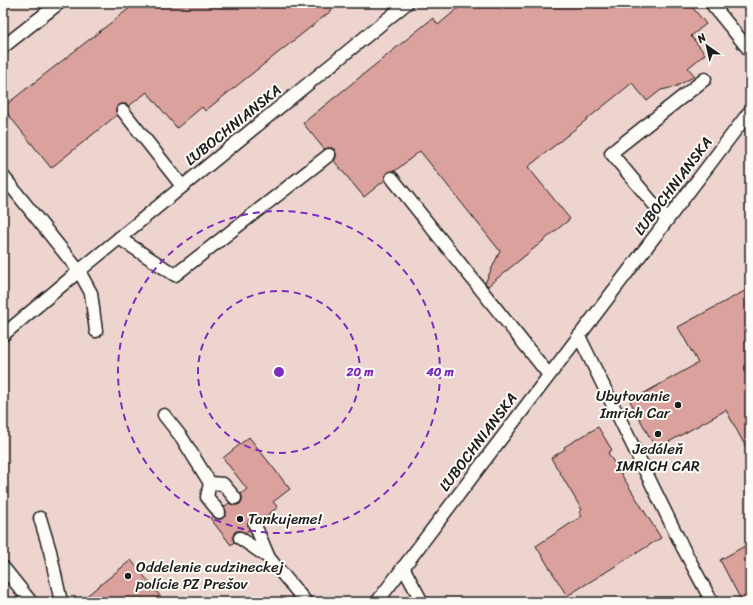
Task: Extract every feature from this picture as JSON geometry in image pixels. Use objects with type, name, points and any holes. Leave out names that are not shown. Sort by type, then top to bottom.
[{"type":"lane","points":[[3,48],[59,3]]},
{"type":"lane","name":"ĽUBOCHNIANSKA","points":[[3,335],[182,186],[407,3]]},
{"type":"lane","points":[[711,3],[750,51]]},
{"type":"lane","points":[[667,220],[611,153],[705,79]]},
{"type":"lane","points":[[123,110],[182,186]]},
{"type":"lane","name":"ĽUBOCHNIANSKA","points":[[376,602],[750,112]]},
{"type":"lane","points":[[120,238],[175,275],[329,155]]},
{"type":"lane","points":[[3,176],[79,271],[91,293],[96,331]]},
{"type":"lane","points":[[392,178],[549,375]]},
{"type":"lane","points":[[579,336],[682,548],[712,602]]},
{"type":"lane","points":[[164,415],[182,438],[210,483],[207,497],[219,512]]},
{"type":"lane","points":[[210,483],[223,484],[235,498]]},
{"type":"lane","points":[[40,518],[50,551],[61,602]]},
{"type":"lane","points":[[256,525],[269,558]]},
{"type":"lane","points":[[240,538],[269,558],[306,602]]},
{"type":"lane","points":[[3,567],[32,602]]},
{"type":"lane","points":[[403,567],[422,602]]},
{"type":"shaded area","points":[[3,3],[750,3],[750,602],[3,602]]},
{"type":"building","points":[[136,3],[341,3],[205,111],[202,107],[177,128],[147,92],[129,106],[126,104],[118,105],[116,109],[117,115],[51,168],[3,107]]},
{"type":"building","points":[[464,3],[689,3],[706,24],[691,36],[705,54],[688,68],[695,76],[675,87],[661,90],[647,101],[632,83],[528,167],[570,219],[488,286],[485,283],[500,251],[420,151],[395,171],[387,172],[385,180],[364,197],[334,161],[336,157],[335,150],[332,148],[324,149],[303,123],[433,18],[438,25]]},
{"type":"building","points":[[750,288],[750,455],[726,410],[656,449],[630,401],[698,363],[678,327]]},
{"type":"building","points":[[598,427],[612,450],[608,453],[661,538],[567,596],[536,546],[582,516],[579,512],[582,510],[551,458],[565,449],[564,447]]},
{"type":"building","points":[[249,437],[290,489],[273,502],[278,507],[261,520],[252,518],[249,520],[249,530],[245,533],[236,531],[233,538],[234,542],[231,545],[210,518],[213,516],[217,519],[223,518],[226,515],[224,507],[229,503],[233,505],[240,504],[242,501],[241,494],[247,489],[223,458]]},
{"type":"building","points":[[750,543],[750,602],[742,602],[720,560]]},
{"type":"building","name":"Oddelenie cudzineckej polície PZ Prešov","points":[[131,560],[165,602],[79,602]]},
{"type":"place","name":"Ubytovanie Imrich Car","points":[[678,405]]},
{"type":"place","name":"Jedáleň IMRICH CAR","points":[[658,434]]},
{"type":"place","name":"Tankujeme!","points":[[240,519]]},
{"type":"place","name":"Oddelenie cudzineckej polície PZ Prešov","points":[[128,576]]}]
